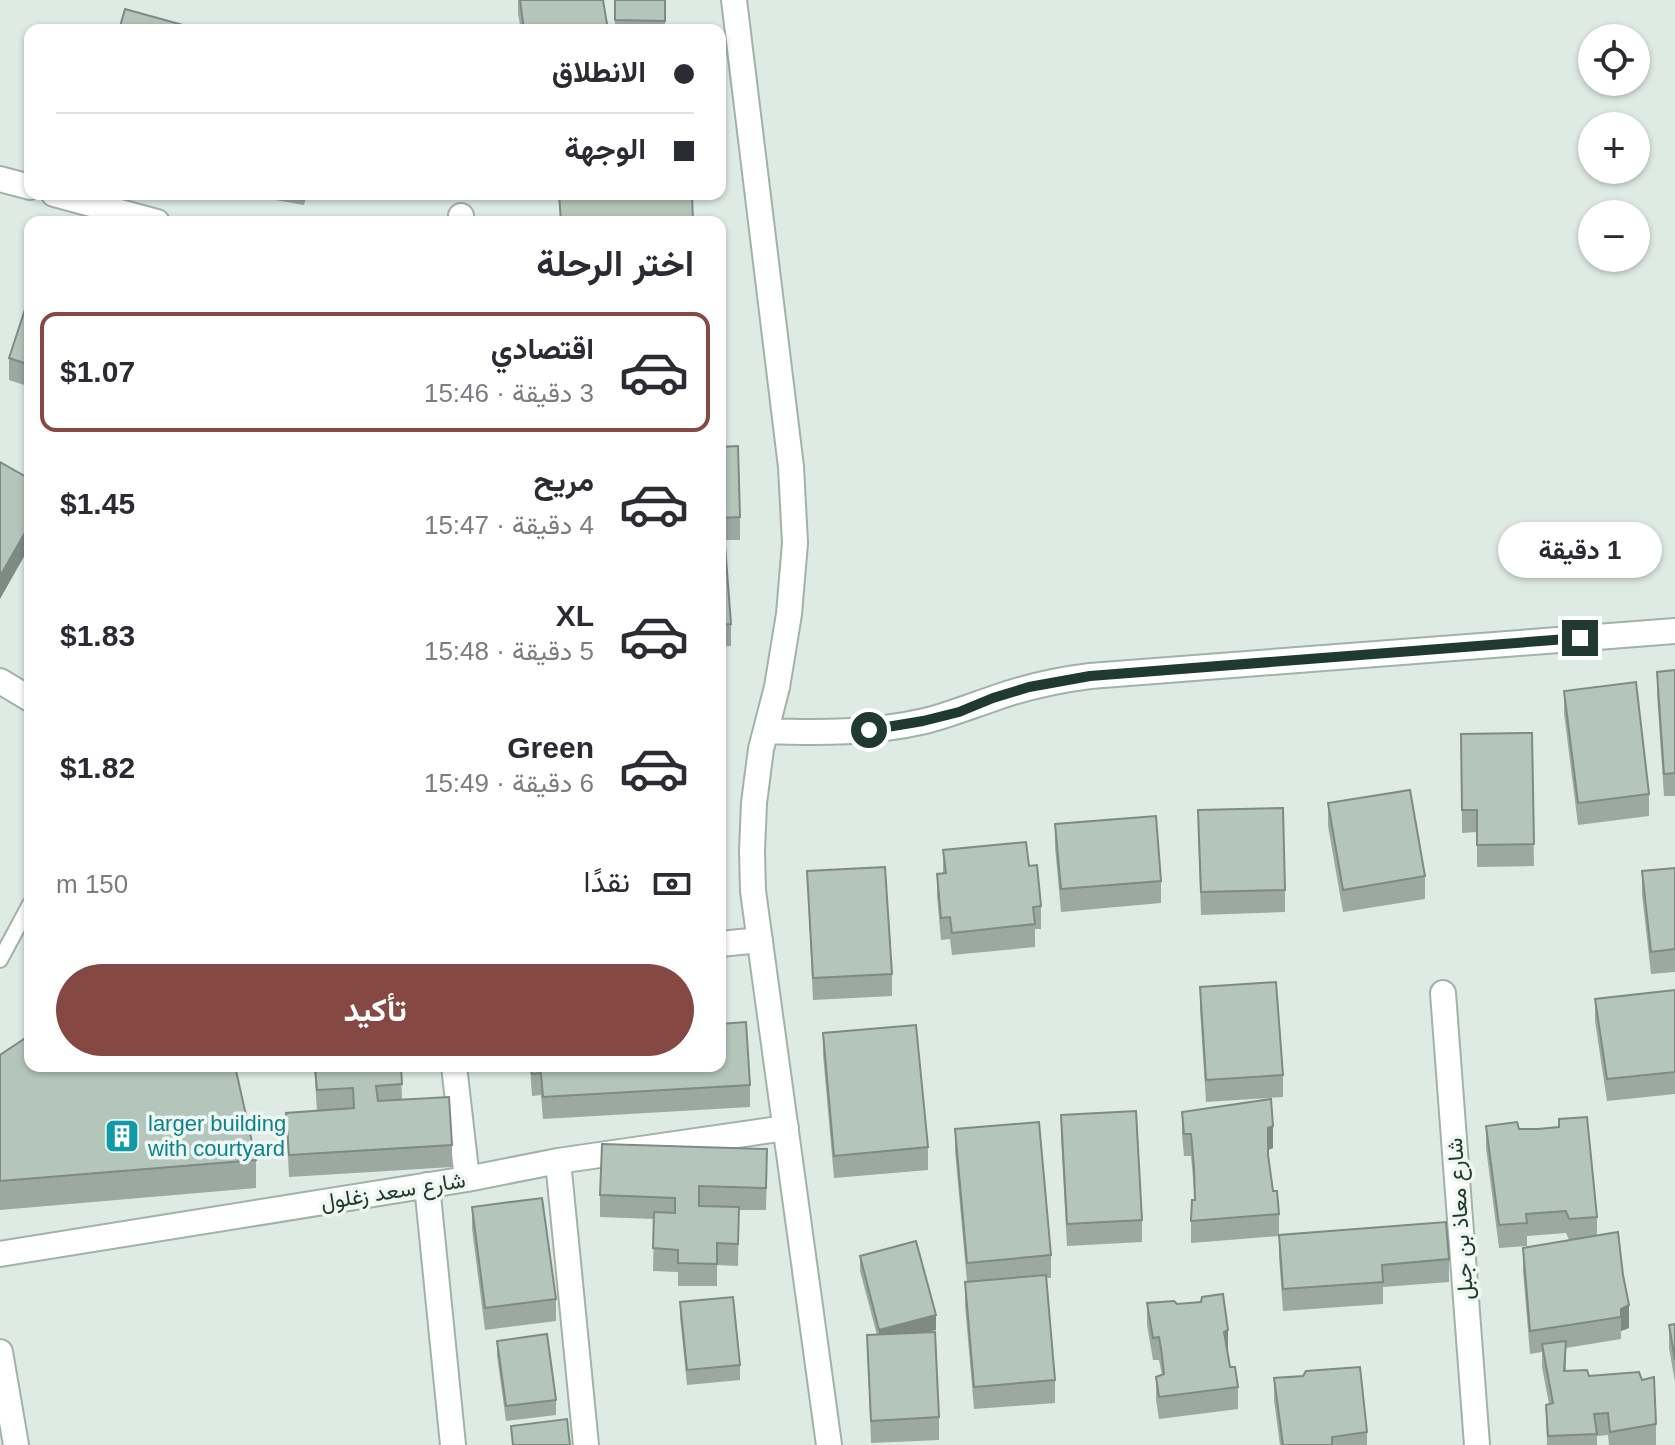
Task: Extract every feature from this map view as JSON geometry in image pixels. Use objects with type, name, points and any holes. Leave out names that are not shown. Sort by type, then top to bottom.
[{"type":"street","points":[[734,0],[791,467],[795,543],[789,614],[777,687],[761,749],[754,803],[753,891],[829,1445]]},
{"type":"street","points":[[0,179],[24,185]]},
{"type":"street","points":[[76,200],[135,216]]},
{"type":"street","points":[[766,731],[808,733],[887,728],[959,712],[1029,687],[1090,676],[1675,631]]},
{"type":"street","points":[[0,681],[24,695]]},
{"type":"street","points":[[726,943],[760,940]]},
{"type":"street","name":"شارع معاذ بن جبل","points":[[1443,993],[1477,1445]]},
{"type":"street","points":[[455,1072],[467,1179]]},
{"type":"street","name":"شارع سعد زغلول","points":[[0,1254],[467,1179],[558,1161],[786,1128]]},
{"type":"street","points":[[558,1161],[586,1445]]},
{"type":"street","points":[[427,1185],[453,1445]]},
{"type":"street","points":[[0,1352],[16,1445]]},
{"type":"lane","points":[[0,960],[24,915]]},
{"type":"building","points":[[520,0],[603,0],[607,24],[523,24]]},
{"type":"building","points":[[615,0],[665,0],[665,21],[615,20]]},
{"type":"building","points":[[125,9],[179,24],[121,24]]},
{"type":"building","points":[[559,200],[692,200],[693,216],[561,216]]},
{"type":"building","points":[[24,312],[24,363],[9,358]]},
{"type":"building","points":[[738,446],[740,517],[726,518],[726,447]]},
{"type":"building","points":[[0,462],[24,476],[24,534],[0,576]]},
{"type":"building","points":[[726,558],[731,624],[726,624]]},
{"type":"building","points":[[1675,670],[1675,773],[1664,774],[1657,672]]},
{"type":"building","points":[[1636,682],[1649,794],[1578,803],[1564,691]]},
{"type":"building","points":[[1532,733],[1534,844],[1477,845],[1477,810],[1462,810],[1461,734]]},
{"type":"building","points":[[1410,790],[1425,876],[1343,890],[1328,803]]},
{"type":"building","points":[[1283,808],[1285,890],[1201,892],[1198,810]]},
{"type":"building","points":[[1156,816],[1161,881],[1061,889],[1055,824]]},
{"type":"building","points":[[1026,842],[1029,866],[1037,865],[1041,906],[1033,907],[1035,924],[952,933],[950,917],[941,918],[937,874],[946,873],[943,850]]},
{"type":"building","points":[[885,867],[892,974],[813,978],[807,871]]},
{"type":"building","points":[[1675,868],[1675,949],[1651,952],[1642,871]]},
{"type":"building","points":[[1276,982],[1283,1075],[1206,1080],[1200,987]]},
{"type":"building","points":[[1675,990],[1675,1072],[1607,1079],[1595,999]]},
{"type":"building","points":[[746,1022],[750,1085],[543,1097],[541,1073],[532,1074],[532,1072],[726,1072],[726,1024]]},
{"type":"building","points":[[916,1025],[928,1147],[834,1156],[823,1033]]},
{"type":"building","name":"larger building with courtyard","points":[[24,1039],[24,1072],[236,1072],[256,1160],[0,1181],[0,1055]]},
{"type":"building","points":[[316,1072],[401,1072],[402,1084],[376,1086],[378,1101],[449,1097],[452,1145],[289,1155],[286,1113],[354,1108],[353,1088],[317,1090]]},
{"type":"building","points":[[1271,1099],[1273,1126],[1268,1128],[1268,1155],[1279,1214],[1191,1221],[1192,1200],[1195,1200],[1194,1168],[1191,1134],[1184,1134],[1182,1112]]},
{"type":"building","points":[[1136,1111],[1142,1220],[1067,1224],[1061,1115]]},
{"type":"building","points":[[1587,1117],[1597,1217],[1569,1219],[1566,1211],[1526,1214],[1527,1223],[1499,1225],[1486,1126],[1517,1122],[1519,1129],[1538,1129],[1559,1127],[1559,1119]]},
{"type":"building","points":[[1039,1122],[1051,1255],[967,1263],[955,1129]]},
{"type":"building","points":[[602,1144],[767,1149],[766,1188],[699,1186],[699,1206],[739,1207],[738,1244],[717,1243],[717,1264],[678,1263],[678,1250],[653,1248],[654,1212],[675,1213],[675,1198],[600,1195]]},
{"type":"building","points":[[542,1198],[556,1299],[485,1308],[472,1207]]},
{"type":"building","points":[[1446,1222],[1449,1259],[1382,1265],[1383,1282],[1283,1289],[1279,1235]]},
{"type":"building","points":[[1618,1232],[1629,1305],[1621,1309],[1621,1317],[1530,1331],[1523,1248]]},
{"type":"building","points":[[916,1241],[936,1315],[879,1330],[860,1256]]},
{"type":"building","points":[[1046,1275],[1055,1380],[974,1387],[965,1282]]},
{"type":"building","points":[[1223,1294],[1228,1330],[1224,1332],[1230,1367],[1235,1367],[1238,1387],[1159,1397],[1156,1377],[1164,1374],[1162,1355],[1159,1337],[1153,1338],[1147,1303],[1201,1302],[1202,1297]]},
{"type":"building","points":[[733,1297],[740,1365],[687,1370],[680,1302]]},
{"type":"building","points":[[1675,1324],[1675,1360],[1669,1325]]},
{"type":"building","points":[[935,1332],[939,1417],[871,1421],[867,1335]]},
{"type":"building","points":[[547,1334],[556,1400],[506,1406],[497,1341]]},
{"type":"building","points":[[1566,1341],[1564,1371],[1587,1370],[1589,1376],[1639,1372],[1642,1380],[1654,1377],[1656,1424],[1610,1432],[1608,1413],[1594,1414],[1597,1434],[1548,1436],[1546,1405],[1553,1403],[1542,1344]]},
{"type":"building","points":[[1360,1367],[1367,1432],[1332,1437],[1332,1445],[1283,1445],[1274,1378],[1303,1376],[1306,1371]]},
{"type":"building","points":[[567,1419],[570,1445],[513,1445],[511,1426]]},
{"type":"place","name":"larger building with courtyard","points":[[122,1136]]},
{"type":"route","points":[[869,730],[959,712],[993,698],[1065,679],[1580,638]]}]
